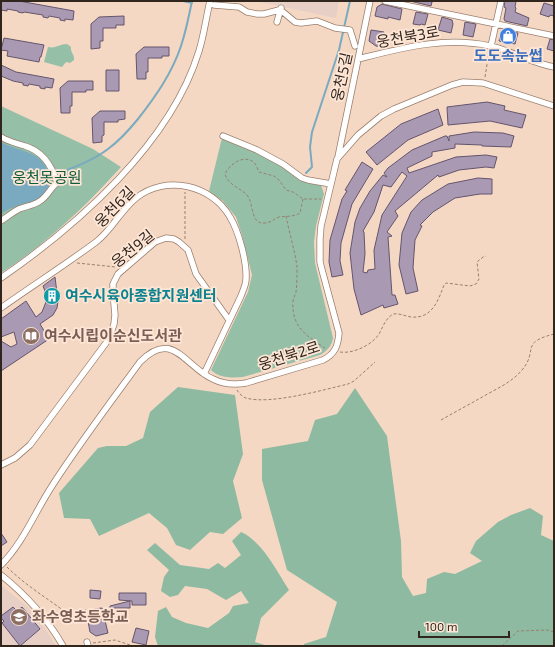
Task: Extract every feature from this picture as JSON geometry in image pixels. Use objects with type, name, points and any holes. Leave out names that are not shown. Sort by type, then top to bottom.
[{"type":"street","name":"웅천5길","points":[[338,159],[370,1]]},
{"type":"street","points":[[385,1],[554,36]]},
{"type":"street","points":[[490,46],[501,1]]},
{"type":"street","points":[[1,278],[42,249],[92,204],[140,155],[152,140],[172,109],[193,66],[212,3],[239,7],[247,12],[257,14],[281,9]]},
{"type":"street","points":[[277,22],[281,9]]},
{"type":"street","points":[[281,9],[295,22],[301,24],[317,21],[335,28],[350,30],[355,46]]},
{"type":"street","name":"웅천북3로","points":[[358,59],[426,44],[443,42],[490,46],[543,65],[554,67]]},
{"type":"street","name":"웅천북2로","points":[[1,565],[16,547],[61,471],[143,359],[156,350],[164,348],[171,349],[212,379],[234,384],[246,383],[323,360],[334,352],[338,345],[339,333],[322,270],[319,250],[321,226],[338,159],[368,125],[380,116],[394,109],[452,85],[469,82],[484,83],[554,106]]},
{"type":"street","points":[[223,136],[257,150],[283,164],[302,178],[331,184]]},
{"type":"street","points":[[1,137],[9,142],[31,148],[39,154],[53,170],[57,183],[53,186],[48,195],[39,202],[19,209],[1,221]]},
{"type":"street","name":"웅천6길","points":[[1,308],[106,234],[135,198],[162,185],[185,185],[207,194],[228,214],[236,229],[246,270],[246,280],[241,296],[204,374]]},
{"type":"street","name":"웅천9길","points":[[1,466],[15,458],[30,445],[106,343],[111,333],[115,315],[112,292],[113,284],[118,274],[150,246],[162,239],[174,239],[184,245]]},
{"type":"street","points":[[184,245],[190,255],[196,274],[229,320]]},
{"type":"street","points":[[1,575],[35,607],[50,624],[63,646]]},
{"type":"path","points":[[484,83],[490,46]]},
{"type":"path","points":[[303,199],[300,213],[276,218],[264,224],[258,222],[254,218],[249,199],[246,194],[230,183],[225,174],[231,165],[246,159],[255,164],[259,172],[274,176],[286,190],[293,192],[303,199],[322,199]]},
{"type":"path","points":[[184,245],[185,185]]},
{"type":"path","points":[[286,216],[296,267],[296,290],[293,306],[294,315],[302,331],[325,348]]},
{"type":"path","points":[[334,352],[350,352],[362,348],[378,336],[386,320],[393,314],[413,317],[427,314],[433,308],[446,283],[470,286],[476,284],[479,279],[477,262],[486,256]]},
{"type":"path","points":[[68,262],[124,268]]},
{"type":"path","points":[[441,420],[515,377],[527,363],[531,347],[534,342],[540,338],[554,334]]},
{"type":"path","points":[[234,384],[245,398],[263,400],[276,399],[350,383],[375,362]]},
{"type":"path","points":[[10,570],[77,621],[82,617],[86,610]]},
{"type":"path","points":[[502,646],[518,631],[547,630],[554,632]]},
{"type":"path","points":[[88,644],[115,640],[133,646]]},
{"type":"shaded area","points":[[255,1],[339,1],[336,18]]},
{"type":"shaded area","name":"좌수영초등학교","points":[[1,585],[28,607],[44,627],[56,646],[1,646]]},
{"type":"green space","points":[[67,44],[71,47],[74,60],[70,63],[66,62],[62,67],[44,62],[48,47]]},
{"type":"green space","name":"웅천못공원","points":[[1,106],[93,149],[121,167],[64,224],[34,250],[1,273]]},
{"type":"green space","points":[[222,138],[246,147],[280,164],[303,181],[321,185],[324,194],[316,226],[314,242],[315,263],[333,338],[332,343],[327,350],[320,355],[243,377],[222,376],[211,370],[248,292],[252,275],[236,217],[223,201],[209,191]]},
{"type":"green space","points":[[178,387],[235,395],[243,454],[233,481],[242,518],[223,534],[210,532],[190,550],[176,545],[167,528],[149,513],[99,536],[90,519],[64,518],[59,493],[98,448],[107,446],[126,446],[143,438],[150,412]]},
{"type":"green space","points":[[355,388],[387,436],[401,541],[402,577],[413,596],[426,593],[427,579],[444,572],[455,574],[482,561],[470,553],[476,541],[498,522],[511,515],[530,508],[543,516],[541,535],[554,541],[554,646],[304,646],[304,644],[326,637],[337,602],[287,570],[262,480],[262,449],[308,441],[315,420],[337,414]]},
{"type":"green space","points":[[241,532],[256,542],[262,549],[274,565],[289,590],[261,618],[255,642],[268,646],[158,646],[155,637],[158,611],[166,607],[172,617],[186,623],[208,628],[229,613],[233,606],[249,603],[241,591],[226,600],[207,589],[185,586],[178,595],[170,597],[161,591],[164,577],[169,570],[147,550],[155,543],[180,565],[209,569],[218,563],[225,568],[241,555],[232,541]]},
{"type":"water","points":[[1,142],[31,154],[43,162],[47,169],[50,185],[38,199],[5,211],[1,214]]},
{"type":"building","points":[[1,1],[19,1],[74,11],[73,20],[65,19],[65,21],[60,20],[60,18],[49,16],[48,18],[43,17],[43,15],[23,13],[7,9],[7,11],[1,10]]},
{"type":"building","points":[[410,1],[428,1],[432,2],[431,6]]},
{"type":"building","points":[[505,1],[516,1],[515,12],[529,18],[527,26],[505,21]]},
{"type":"building","points":[[544,3],[554,6],[554,16],[550,15],[549,17],[540,14]]},
{"type":"building","points":[[382,4],[402,9],[400,20],[375,16],[377,7]]},
{"type":"building","points":[[416,12],[428,14],[425,25],[413,24]]},
{"type":"building","points":[[124,16],[124,25],[116,25],[116,28],[103,28],[103,41],[100,41],[100,48],[91,49],[91,24],[99,17]]},
{"type":"building","points":[[442,17],[452,20],[453,24],[451,33],[438,30]]},
{"type":"building","points":[[465,22],[476,24],[473,37],[463,35]]},
{"type":"building","points":[[371,30],[384,32],[381,47],[376,46],[369,41]]},
{"type":"building","points":[[505,30],[518,33],[515,44],[499,41],[501,33],[504,34]]},
{"type":"building","points":[[4,38],[44,45],[39,62],[7,56],[8,51],[1,50]]},
{"type":"building","points":[[550,39],[554,40],[554,51],[547,49]]},
{"type":"building","points":[[144,47],[169,47],[169,56],[162,56],[162,58],[148,58],[148,72],[146,72],[146,79],[137,79],[136,54]]},
{"type":"building","points":[[1,65],[16,72],[54,79],[52,88],[45,87],[45,89],[40,88],[40,86],[29,84],[28,86],[23,85],[23,83],[1,76]]},
{"type":"building","points":[[106,70],[119,70],[119,91],[106,91]]},
{"type":"building","points":[[68,81],[93,81],[93,90],[86,90],[86,92],[72,92],[72,106],[70,106],[70,113],[61,113],[60,88]]},
{"type":"building","points":[[487,102],[505,106],[504,110],[526,115],[522,128],[490,121],[448,125],[447,107]]},
{"type":"building","points":[[438,109],[443,125],[408,140],[377,165],[366,152],[401,124]]},
{"type":"building","points":[[100,111],[125,111],[125,119],[118,120],[118,122],[104,122],[104,135],[102,136],[102,142],[93,143],[92,118]]},
{"type":"building","points":[[474,132],[503,133],[514,136],[511,147],[455,144],[455,148],[432,152],[432,156],[407,168],[409,173],[456,157],[486,155],[497,157],[494,168],[486,167],[459,170],[439,177],[438,175],[395,211],[398,216],[387,232],[392,236],[388,237],[392,295],[395,295],[398,304],[384,308],[383,305],[361,315],[354,289],[350,253],[355,222],[360,208],[370,191],[383,175],[387,177],[384,173],[388,168],[412,150],[445,136],[447,136],[449,141],[449,136]],"holes":[[[402,172],[407,176],[382,215],[374,250],[375,269],[368,270],[367,273],[363,272],[365,254],[363,231],[374,212],[383,185],[391,187]]]},
{"type":"building","points":[[362,162],[373,169],[352,204],[341,243],[340,261],[343,275],[332,277],[329,262],[330,240],[342,199],[347,191],[345,190]]},
{"type":"building","points":[[478,178],[492,179],[492,194],[480,194],[455,198],[433,212],[420,225],[422,226],[415,240],[413,268],[418,291],[406,294],[399,265],[402,233],[411,212],[422,200],[448,184]]},
{"type":"building","name":"여수시립이순신도서관","points":[[55,277],[58,301],[57,308],[53,315],[40,324],[49,339],[1,371],[1,341],[11,347],[17,344],[14,332],[1,337],[1,319],[26,301],[36,317],[42,312],[46,302],[43,286]]},
{"type":"building","points":[[1,533],[7,542],[1,546]]},
{"type":"building","points":[[90,590],[101,591],[100,599],[90,598]]},
{"type":"building","points":[[119,593],[146,593],[146,605],[132,605],[132,601],[119,600]]},
{"type":"building","points":[[130,601],[130,608],[110,608],[110,606]]},
{"type":"building","points":[[13,607],[17,611],[22,607],[40,629],[20,646],[2,623],[4,621],[1,618],[1,616]]},
{"type":"building","points":[[102,608],[108,633],[96,636],[90,632],[87,616],[94,612],[94,609]]},
{"type":"building","points":[[136,628],[149,631],[146,645],[132,642]]},
{"type":"waterway","points":[[183,1],[192,3]]},
{"type":"waterway","points":[[50,177],[80,165],[101,154],[120,139],[138,119],[157,93],[173,66],[183,40],[192,1]]},
{"type":"waterway","points":[[306,173],[312,167],[310,147],[312,132],[339,50],[350,1]]},
{"type":"place","name":"도도속눈썹","points":[[508,36]]},
{"type":"place","name":"여수시육아종합지원센터","points":[[52,296]]},
{"type":"place","name":"여수시립이순신도서관","points":[[31,336]]},
{"type":"place","name":"좌수영초등학교","points":[[19,617]]}]
